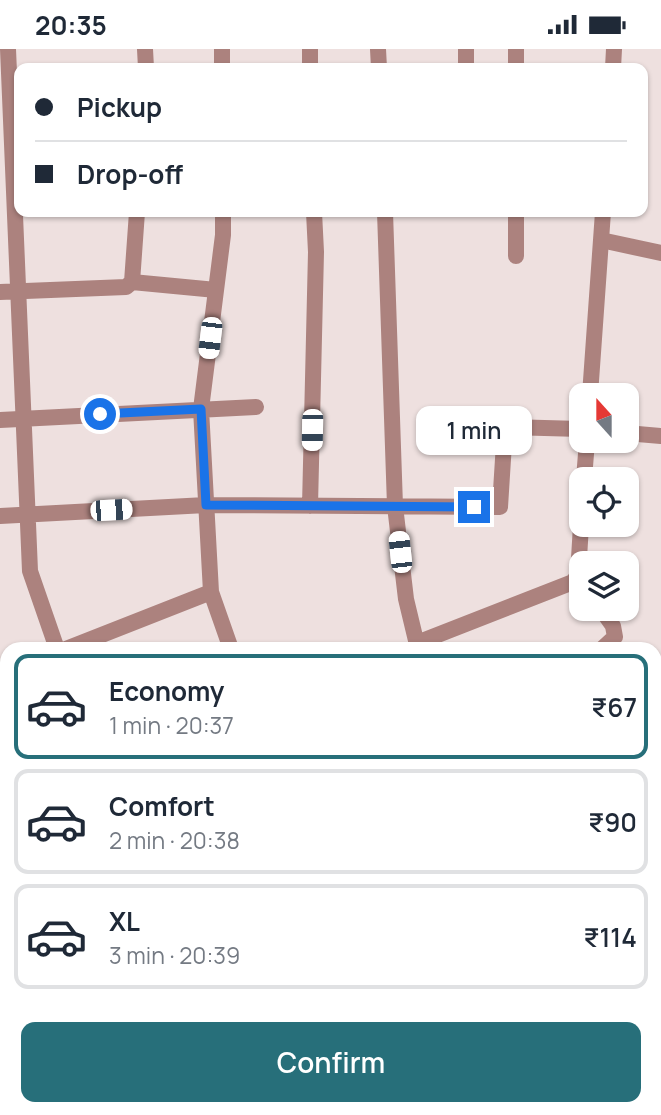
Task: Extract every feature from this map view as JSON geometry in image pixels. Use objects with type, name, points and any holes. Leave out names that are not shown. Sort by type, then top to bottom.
[{"type":"street","points":[[8,49],[7,185],[18,290],[30,571],[55,642]]},
{"type":"street","points":[[132,282],[137,217]]},
{"type":"street","points":[[223,217],[201,409],[211,592],[229,642]]},
{"type":"street","points":[[310,506],[316,252],[314,217]]},
{"type":"street","points":[[386,217],[395,506],[406,599],[416,642]]},
{"type":"street","points":[[516,217],[516,256]]},
{"type":"street","points":[[591,383],[603,217]]},
{"type":"street","points":[[601,240],[661,253]]},
{"type":"street","points":[[0,292],[125,287],[132,282],[216,291]]},
{"type":"street","points":[[0,420],[256,407]]},
{"type":"street","points":[[0,516],[206,505],[500,507],[505,427],[569,429]]},
{"type":"street","points":[[639,434],[661,436]]},
{"type":"street","points":[[427,642],[569,584]]},
{"type":"street","points":[[84,642],[211,592]]},
{"type":"street","points":[[609,621],[615,637],[610,642]]},
{"type":"route","points":[[100,414],[201,409],[206,505],[474,507]]}]
